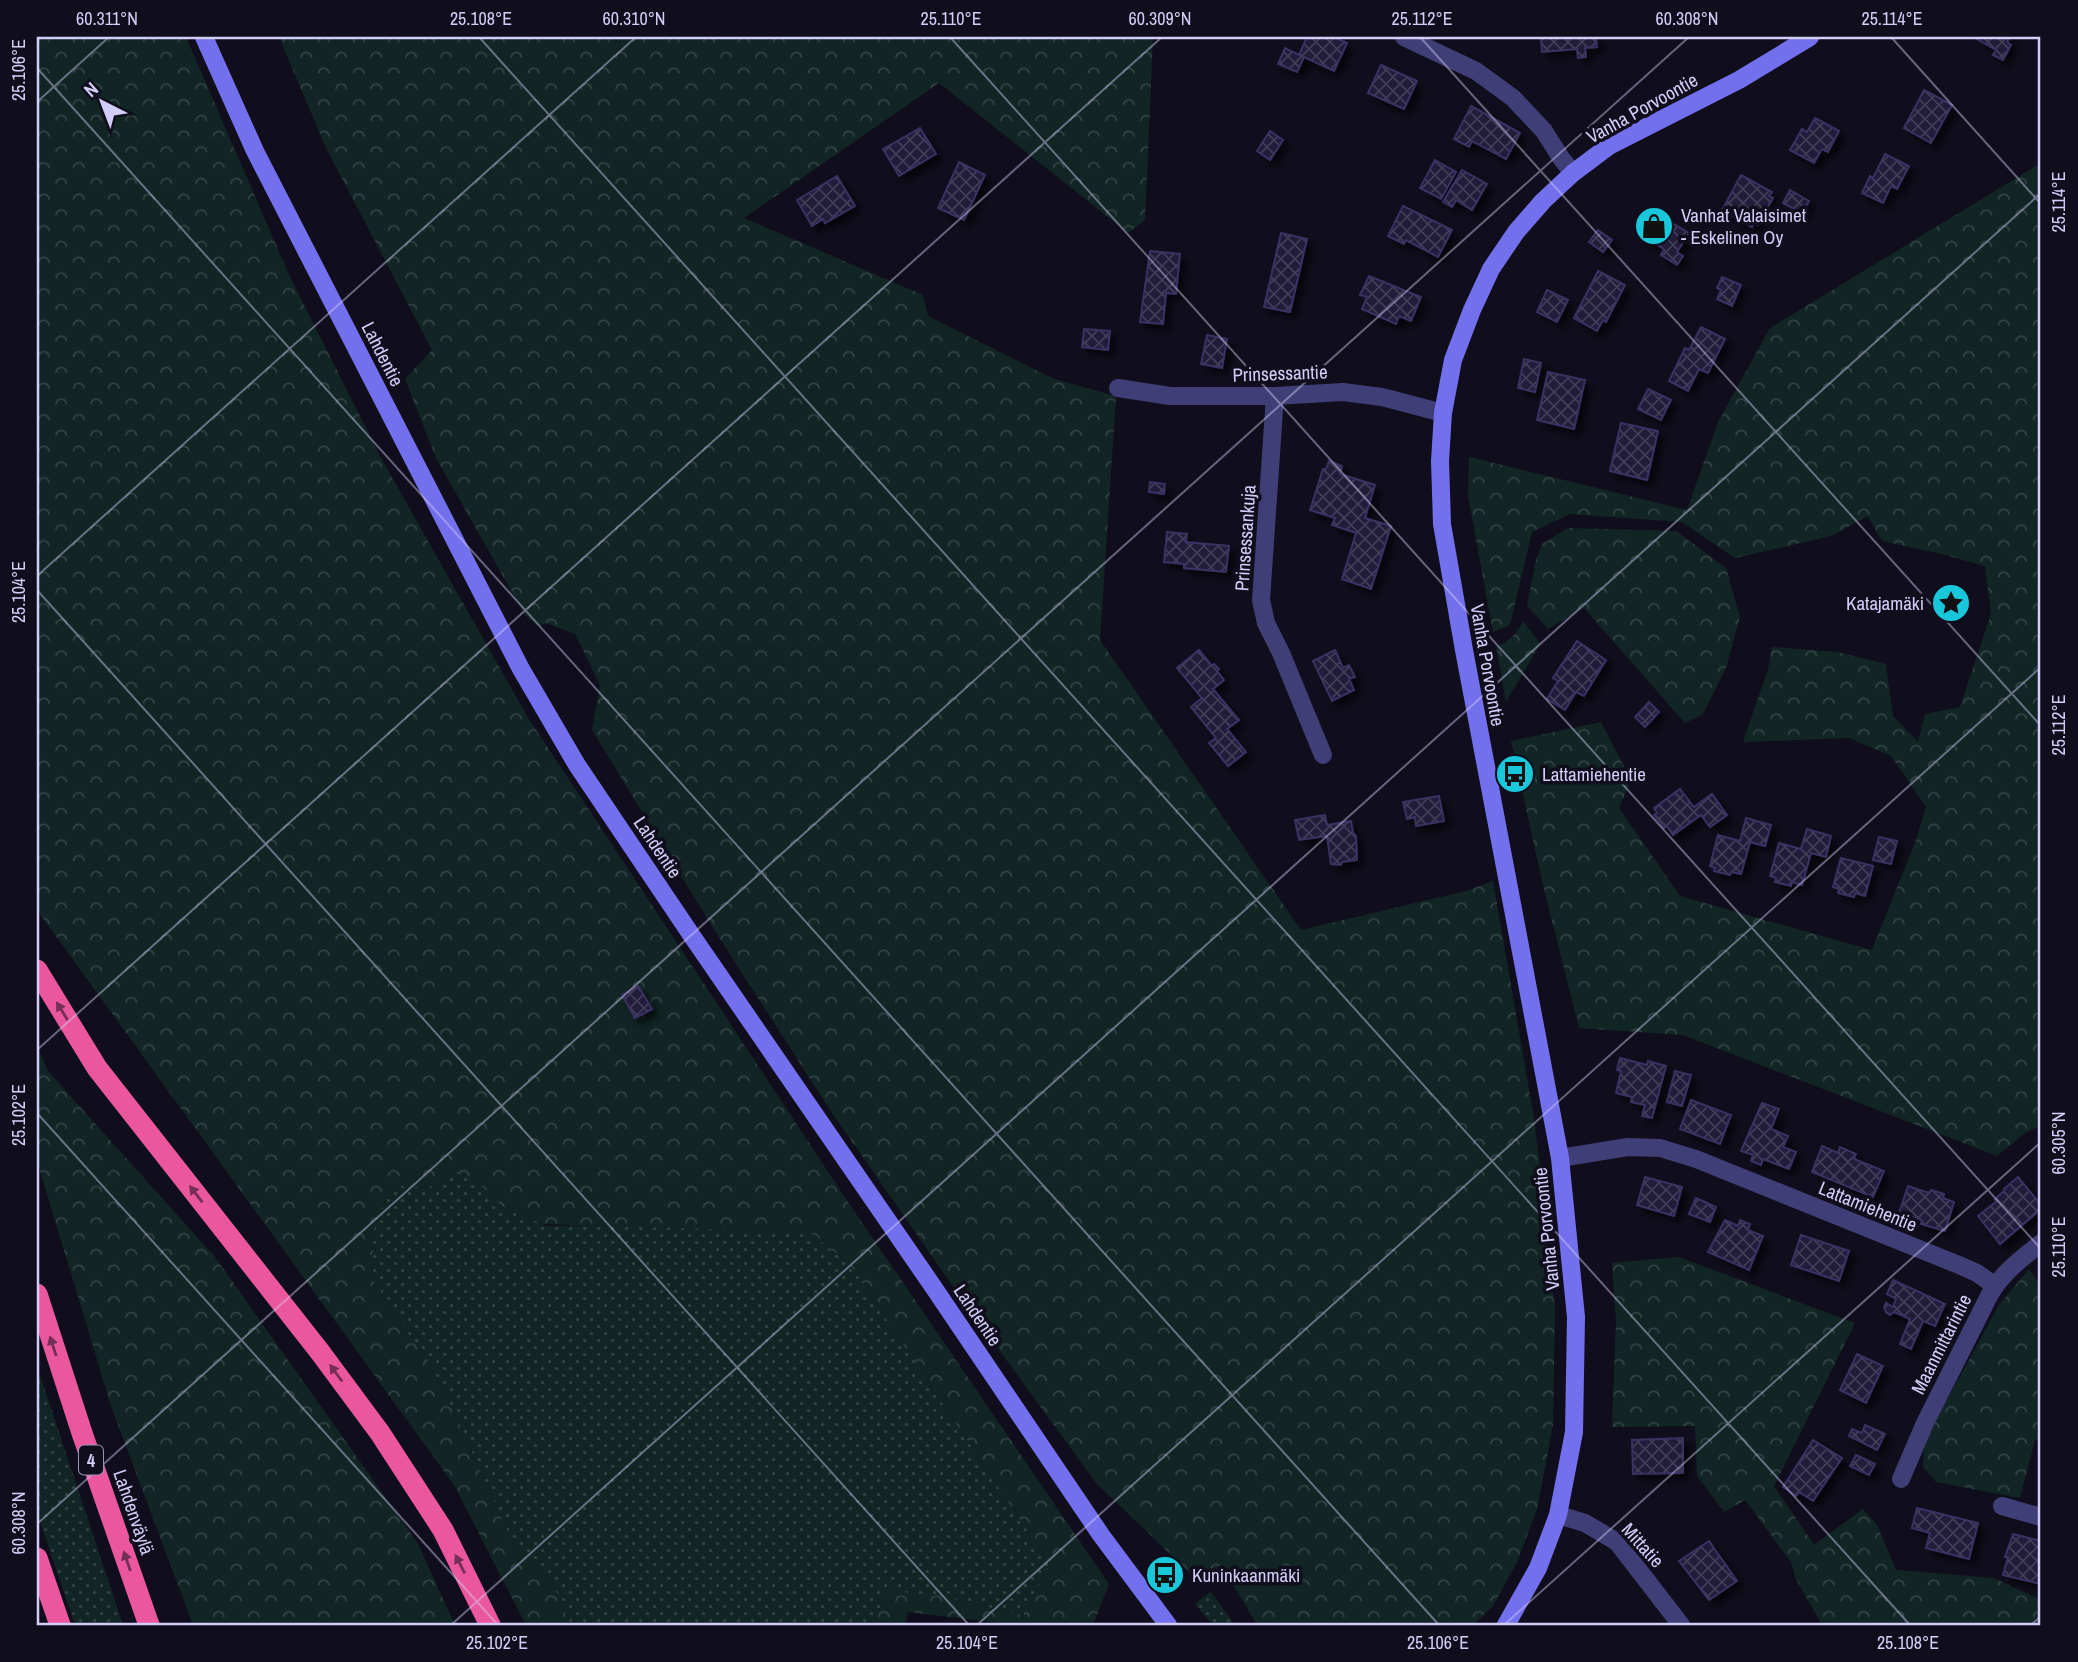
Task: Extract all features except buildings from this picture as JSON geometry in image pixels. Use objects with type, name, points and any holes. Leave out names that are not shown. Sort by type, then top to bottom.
[{"type":"highway","points":[[37,970],[97,1068],[320,1352],[380,1433],[443,1530],[490,1625]]},
{"type":"highway","name":"Lahdenväylä","points":[[37,1294],[149,1625]]},
{"type":"highway","points":[[37,1558],[60,1625]]},
{"type":"main road","name":"Lahdentie","points":[[204,37],[255,152],[521,669],[578,765],[1101,1535],[1168,1625]]},
{"type":"main road","name":"Vanha Porvoontie","points":[[1506,1625],[1538,1569],[1558,1515],[1574,1432],[1576,1317],[1560,1158],[1442,524],[1440,461],[1443,413],[1453,360],[1491,269],[1516,232],[1543,201],[1573,173],[1609,146],[1739,80],[1810,37]]},
{"type":"street","points":[[1404,37],[1476,71],[1513,98],[1544,131],[1573,173]]},
{"type":"street","name":"Prinsessantie","points":[[1118,388],[1170,396],[1275,396],[1343,392],[1382,397],[1443,413]]},
{"type":"street","name":"Prinsessankuja","points":[[1275,396],[1261,600],[1266,623],[1323,755]]},
{"type":"street","name":"Lattamiehentie","points":[[1560,1158],[1629,1147],[1660,1148],[1696,1158],[1959,1265],[1977,1273],[1995,1286]]},
{"type":"street","name":"Maanmittarintie","points":[[1901,1479],[1925,1423],[1995,1286],[2041,1243]]},
{"type":"street","points":[[2002,1506],[2041,1517]]},
{"type":"street","name":"Mittatie","points":[[1558,1515],[1585,1523],[1617,1542],[1681,1625]]},
{"type":"green space","points":[[37,37],[186,37],[290,277],[381,458],[527,716],[848,1202],[1109,1584],[1093,1625],[1000,1625],[908,1612],[905,1625],[875,1625],[882,1602],[891,1591],[941,1596],[1025,1616],[1049,1563],[849,1263],[809,1232],[542,1224],[503,1207],[484,1188],[458,1172],[428,1188],[396,1185],[384,1203],[374,1229],[371,1277],[427,1358],[511,1539],[550,1578],[571,1625],[526,1625],[454,1485],[37,910]]},
{"type":"green space","points":[[279,37],[1153,37],[1145,220],[1128,233],[939,83],[744,218],[923,295],[928,316],[1054,379],[1116,396],[1100,640],[1301,930],[1466,891],[1493,881],[1534,1118],[1545,1208],[1555,1311],[1553,1425],[1537,1509],[1517,1562],[1493,1606],[1473,1625],[1257,1625],[1229,1578],[1190,1573],[1096,1483],[964,1302],[830,1110],[713,928],[592,730],[600,685],[575,634],[546,623],[538,626],[525,615],[436,458],[405,379],[432,350],[326,148]]},
{"type":"green space","points":[[2041,163],[2041,1125],[2025,1133],[1997,1156],[1683,1035],[1579,1028],[1511,741],[1601,722],[1631,780],[1619,808],[1680,896],[1872,950],[1916,840],[1926,807],[1891,756],[1849,738],[1743,742],[1768,669],[1772,647],[1838,652],[1886,664],[1893,716],[1918,742],[1925,714],[1960,707],[1991,614],[1985,566],[1882,541],[1868,516],[1831,536],[1735,558],[1682,522],[1570,514],[1532,532],[1510,625],[1493,632],[1468,495],[1469,457],[1687,510],[1718,422],[1770,328]]},
{"type":"green space","points":[[1568,528],[1676,531],[1726,568],[1740,617],[1726,668],[1703,714],[1685,723],[1584,608],[1548,629],[1527,606],[1542,544]]},
{"type":"green space","points":[[1523,621],[1540,644],[1506,702],[1496,647],[1512,637]]},
{"type":"green space","points":[[37,1046],[48,1071],[215,1257],[417,1542],[455,1625],[193,1625],[111,1406],[37,1161]]},
{"type":"green space","points":[[458,1171],[484,1188],[503,1207],[547,1226],[622,1225],[809,1232],[849,1263],[1049,1563],[1025,1616],[941,1596],[882,1602],[875,1625],[571,1625],[550,1578],[511,1539],[427,1358],[371,1277],[374,1229],[384,1203],[395,1185],[428,1188]]},
{"type":"green space","points":[[1679,1257],[1855,1323],[1774,1486],[1814,1545],[1863,1509],[1877,1525],[1896,1570],[1994,1578],[2041,1600],[2041,1625],[1822,1625],[1796,1579],[1791,1562],[1745,1500],[1724,1512],[1697,1476],[1695,1426],[1612,1427],[1616,1321],[1612,1263]]},
{"type":"green space","points":[[2029,1269],[2041,1286],[2041,1440],[2035,1440],[2020,1498],[1936,1482],[1923,1467],[1924,1442],[1999,1305]]},
{"type":"green space","points":[[37,1366],[123,1625],[75,1625],[37,1513]]},
{"type":"green space","points":[[1210,1592],[1235,1625],[1208,1625],[1211,1623],[1195,1604]]},
{"type":"place","name":"Vanhat Valaisimet - Eskelinen Oy","points":[[1654,226]]},
{"type":"place","name":"Katajamäki","points":[[1951,603]]},
{"type":"place","name":"Lattamiehentie","points":[[1515,774]]},
{"type":"place","name":"Kuninkaanmäki","points":[[1165,1575]]}]
